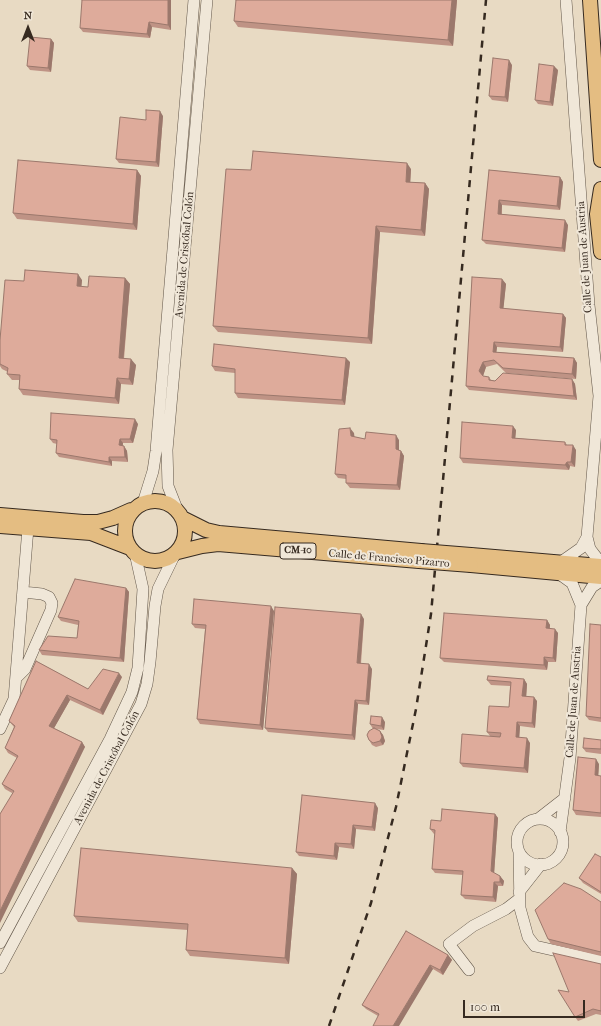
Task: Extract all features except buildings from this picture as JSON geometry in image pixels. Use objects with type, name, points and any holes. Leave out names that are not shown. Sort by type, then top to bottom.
[{"type":"main road","points":[[590,0],[601,160]]},
{"type":"main road","points":[[601,189],[597,214],[601,252]]},
{"type":"main road","points":[[0,515],[98,522],[113,518],[131,510],[143,502]]},
{"type":"main road","name":"CM-10","points":[[143,502],[162,502],[180,514]]},
{"type":"main road","points":[[131,510],[126,518],[124,535],[132,550]]},
{"type":"main road","points":[[176,554],[185,535],[180,514]]},
{"type":"main road","name":"Calle de Francisco Pizarro","points":[[180,514],[206,530],[219,533],[420,556]]},
{"type":"main road","name":"CM-10","points":[[0,526],[91,533],[132,550],[143,558],[153,560],[161,560],[176,554]]},
{"type":"main road","name":"Calle de Francisco Pizarro","points":[[176,554],[202,546],[218,544],[420,556],[560,567],[601,566]]},
{"type":"main road","name":"Calle de Francisco Pizarro","points":[[560,567],[601,577]]},
{"type":"street","name":"Avenida de Cristóbal Colón","points":[[143,502],[153,471],[156,451],[194,0]]},
{"type":"street","name":"Avenida de Cristóbal Colón","points":[[180,514],[168,486],[167,450],[207,0]]},
{"type":"street","name":"Calle de Juan de Austria","points":[[566,0],[589,305],[599,396],[587,537]]},
{"type":"street","points":[[0,729],[14,699],[28,528]]},
{"type":"street","points":[[587,537],[590,549],[596,558],[601,561]]},
{"type":"street","points":[[581,605],[578,593],[560,567],[581,548],[587,537]]},
{"type":"street","name":"Avenida de Cristóbal Colón","points":[[0,943],[110,739],[132,692],[138,668],[143,589],[132,550]]},
{"type":"street","name":"Avenida de Cristóbal Colón","points":[[0,968],[141,704],[147,684],[158,589],[176,554]]},
{"type":"street","points":[[581,605],[592,587],[601,581]]},
{"type":"street","points":[[16,678],[25,669],[51,610],[52,604],[49,597],[42,594],[23,592]]},
{"type":"street","name":"Calle de Juan de Austria","points":[[560,832],[570,758],[581,605]]},
{"type":"street","points":[[538,819],[565,798]]},
{"type":"street","points":[[519,852],[524,859],[532,863],[541,864],[550,862],[557,857],[561,849],[562,840],[560,832],[555,825],[547,820],[538,819],[530,821],[522,826],[518,834],[517,843],[519,852],[520,908],[528,937],[535,946],[601,961]]},
{"type":"street","points":[[469,970],[449,944],[473,926],[506,909],[519,895],[541,864]]},
{"type":"railway","points":[[329,1026],[371,903],[396,807],[416,709],[431,614],[486,0]]}]
